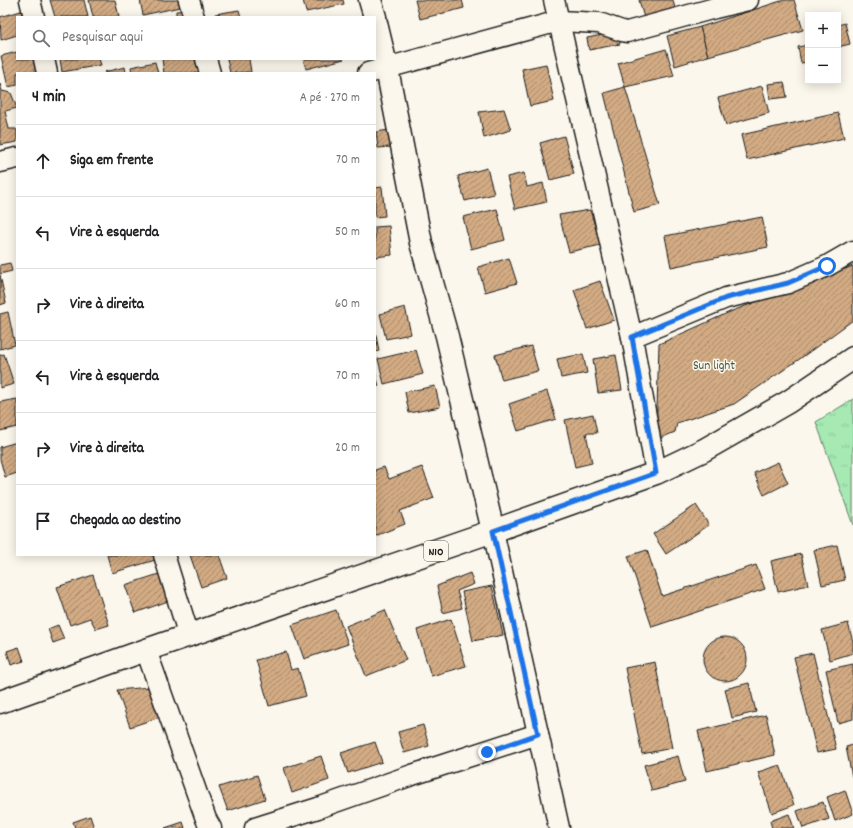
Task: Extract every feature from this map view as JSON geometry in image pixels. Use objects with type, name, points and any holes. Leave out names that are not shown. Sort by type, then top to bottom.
[{"type":"main road","points":[[370,0],[374,16]]},
{"type":"main road","points":[[376,44],[377,71],[420,243],[447,336],[493,531]]},
{"type":"main road","name":"N10","points":[[0,702],[656,473],[704,450],[782,405],[853,358]]},
{"type":"street","points":[[30,0],[34,16]]},
{"type":"street","points":[[189,0],[194,16]]},
{"type":"street","points":[[554,0],[632,337],[656,473]]},
{"type":"street","points":[[377,71],[558,21],[599,23],[627,32],[748,0]]},
{"type":"street","points":[[44,60],[47,72]]},
{"type":"street","points":[[206,60],[210,72]]},
{"type":"street","points":[[0,162],[16,158]]},
{"type":"street","points":[[632,337],[726,298],[788,283],[827,266],[853,251]]},
{"type":"street","points":[[493,531],[558,828]]},
{"type":"street","points":[[164,556],[189,636]]},
{"type":"street","points":[[146,650],[203,812],[211,828]]},
{"type":"street","points":[[255,828],[538,734]]},
{"type":"green space","points":[[853,399],[853,525],[816,422]]},
{"type":"building","points":[[50,0],[84,0],[88,16],[55,16]]},
{"type":"building","points":[[89,0],[115,0],[119,16],[93,16]]},
{"type":"building","points":[[140,0],[179,0],[180,7],[143,15]]},
{"type":"building","points":[[303,0],[343,0],[344,4],[306,12]]},
{"type":"building","points":[[415,0],[462,0],[464,8],[420,19]]},
{"type":"building","points":[[639,0],[673,0],[675,9],[644,18]]},
{"type":"building","points":[[784,0],[794,0],[803,30],[708,56],[700,27]]},
{"type":"building","points":[[187,10],[187,16],[176,16],[176,11]]},
{"type":"building","points":[[239,10],[241,16],[216,16],[215,14]]},
{"type":"building","points":[[21,11],[23,16],[16,16],[16,35],[1,40],[0,17]]},
{"type":"building","points":[[845,23],[850,44],[841,46],[841,24]]},
{"type":"building","points":[[700,27],[708,56],[675,66],[667,36]]},
{"type":"building","points":[[618,32],[620,44],[589,50],[587,38]]},
{"type":"building","points":[[805,46],[805,62],[801,63],[798,47]]},
{"type":"building","points":[[666,49],[674,76],[625,87],[618,63]]},
{"type":"building","points":[[16,52],[16,60],[35,60],[38,72],[16,72],[16,85],[8,87],[1,56]]},
{"type":"building","points":[[60,60],[99,60],[101,65],[62,72]]},
{"type":"building","points":[[162,60],[197,60],[200,72],[164,72]]},
{"type":"building","points":[[227,60],[249,60],[251,72],[230,72]]},
{"type":"building","points":[[303,60],[340,60],[306,69]]},
{"type":"building","points":[[155,62],[158,72],[132,72],[131,67]]},
{"type":"building","points":[[546,64],[554,101],[530,106],[522,69]]},
{"type":"building","points":[[125,67],[126,72],[104,72]]},
{"type":"building","points":[[784,82],[787,97],[770,99],[768,84]]},
{"type":"building","points":[[0,84],[2,91],[11,93],[16,106],[16,108],[5,111],[9,129],[16,129],[16,142],[0,145]]},
{"type":"building","points":[[762,86],[769,113],[726,125],[718,98]]},
{"type":"building","points":[[625,87],[660,205],[634,212],[604,93]]},
{"type":"building","points":[[504,109],[511,130],[484,138],[479,112]]},
{"type":"building","points":[[838,113],[844,138],[747,160],[741,135]]},
{"type":"building","points":[[389,130],[391,147],[378,148],[376,132]]},
{"type":"building","points":[[564,136],[574,174],[550,180],[540,143]]},
{"type":"building","points":[[487,168],[494,194],[465,201],[458,176]]},
{"type":"building","points":[[524,173],[527,187],[543,183],[547,202],[515,209],[507,177]]},
{"type":"building","points":[[382,187],[385,216],[376,217],[376,188]]},
{"type":"building","points":[[497,209],[505,240],[471,249],[463,217]]},
{"type":"building","points":[[590,210],[601,245],[569,252],[559,215]]},
{"type":"building","points":[[762,217],[768,247],[671,267],[665,236]]},
{"type":"building","points":[[389,226],[392,255],[376,257],[376,227]]},
{"type":"building","points":[[509,258],[517,283],[485,292],[478,267]]},
{"type":"building","points":[[10,263],[12,271],[0,274],[0,265]]},
{"type":"building","name":"Sun light","points":[[853,266],[853,320],[734,404],[677,423],[675,432],[656,440],[659,344],[732,311]]},
{"type":"building","points":[[0,275],[6,303],[0,305]]},
{"type":"building","points":[[600,281],[614,320],[587,329],[574,290]]},
{"type":"building","points":[[405,307],[411,334],[386,339],[380,314]]},
{"type":"building","points":[[8,312],[15,345],[0,349],[0,314]]},
{"type":"building","points":[[376,335],[379,351],[376,352]]},
{"type":"building","points":[[531,346],[538,371],[502,380],[495,355]]},
{"type":"building","points":[[416,350],[423,374],[384,384],[378,359]]},
{"type":"building","points":[[4,354],[14,384],[0,388],[0,355]]},
{"type":"building","points":[[583,354],[587,373],[561,378],[557,359]]},
{"type":"building","points":[[616,355],[622,390],[598,393],[593,359]]},
{"type":"building","points":[[376,376],[379,386],[376,387]]},
{"type":"building","points":[[435,386],[440,407],[409,413],[405,392]]},
{"type":"building","points":[[547,391],[556,419],[518,431],[509,404]]},
{"type":"building","points":[[16,399],[16,427],[0,431],[0,402]]},
{"type":"building","points":[[593,414],[597,433],[586,433],[592,463],[575,467],[565,420]]},
{"type":"building","points":[[16,442],[16,473],[5,477],[0,459],[0,447]]},
{"type":"building","points":[[778,462],[788,483],[764,495],[754,473]]},
{"type":"building","points":[[384,467],[389,479],[422,467],[434,498],[400,511],[405,524],[376,536],[376,470]]},
{"type":"building","points":[[696,505],[709,525],[666,554],[653,534]]},
{"type":"building","points":[[837,545],[845,580],[822,585],[814,550]]},
{"type":"building","points":[[647,550],[662,596],[756,565],[765,589],[652,627],[628,556]]},
{"type":"building","points":[[801,554],[808,585],[778,592],[771,561]]},
{"type":"building","points":[[107,556],[161,556],[162,558],[112,573]]},
{"type":"building","points":[[190,556],[219,556],[227,578],[201,587]]},
{"type":"building","points":[[470,573],[474,584],[457,591],[462,608],[443,613],[437,586]]},
{"type":"building","points":[[159,574],[168,601],[135,613],[125,585]]},
{"type":"building","points":[[93,575],[109,625],[96,629],[90,618],[70,625],[57,587]]},
{"type":"building","points":[[492,586],[503,635],[473,641],[462,592]]},
{"type":"building","points":[[336,610],[348,644],[304,659],[292,625]]},
{"type":"building","points":[[385,610],[406,660],[366,676],[346,626]]},
{"type":"building","points":[[451,619],[466,666],[431,676],[417,630]]},
{"type":"building","points":[[848,623],[853,642],[853,653],[830,660],[822,630]]},
{"type":"building","points":[[58,625],[64,639],[53,643],[48,629]]},
{"type":"building","points":[[729,637],[741,643],[746,651],[746,667],[741,675],[733,680],[721,681],[709,675],[704,667],[703,655],[709,643],[717,638]]},
{"type":"building","points":[[19,647],[24,661],[11,665],[7,651]]},
{"type":"building","points":[[286,652],[291,670],[298,668],[306,696],[269,706],[256,660]]},
{"type":"building","points":[[813,653],[836,749],[817,753],[794,657]]},
{"type":"building","points":[[655,662],[672,748],[642,754],[625,668]]},
{"type":"building","points":[[853,664],[853,719],[838,723],[826,670]]},
{"type":"building","points":[[749,683],[756,712],[732,718],[725,689]]},
{"type":"building","points":[[150,687],[163,716],[130,727],[117,690]]},
{"type":"building","points":[[766,715],[775,755],[707,771],[698,731]]},
{"type":"building","points":[[423,725],[429,746],[404,753],[398,732]]},
{"type":"building","points":[[375,742],[382,762],[348,773],[341,753]]},
{"type":"building","points":[[853,745],[853,777],[852,777],[846,747]]},
{"type":"building","points":[[321,756],[329,780],[292,793],[284,768]]},
{"type":"building","points":[[678,756],[685,782],[652,791],[644,765]]},
{"type":"building","points":[[780,765],[794,805],[772,813],[758,772]]},
{"type":"building","points":[[257,775],[265,799],[228,811],[219,787]]},
{"type":"building","points":[[845,790],[853,814],[835,821],[827,797]]},
{"type":"building","points":[[823,802],[829,819],[803,828],[797,811]]},
{"type":"building","points":[[789,814],[794,828],[772,828],[770,821]]},
{"type":"building","points":[[90,816],[94,828],[75,828],[73,822]]},
{"type":"building","points":[[183,822],[185,828],[165,828]]},
{"type":"route","points":[[487,752],[538,734],[493,531],[656,473],[632,337],[726,298],[788,283],[827,266]]}]
